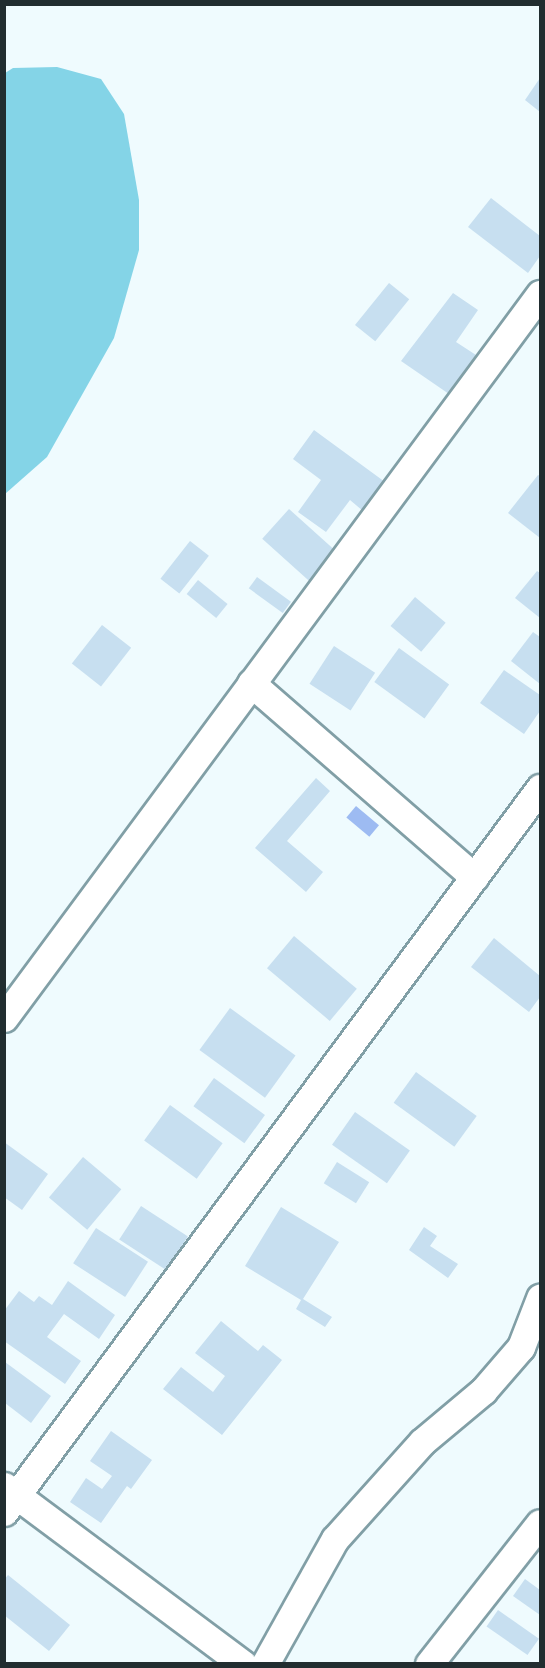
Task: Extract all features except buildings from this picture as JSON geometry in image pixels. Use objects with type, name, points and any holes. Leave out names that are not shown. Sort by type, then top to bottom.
[{"type":"street","points":[[7,1010],[540,294]]},
{"type":"street","points":[[251,683],[474,877]]},
{"type":"street","points":[[243,1664],[9,1497],[540,788]]},
{"type":"street","points":[[265,1664],[335,1539],[422,1442],[483,1391],[521,1347],[540,1298]]},
{"type":"street","points":[[429,1664],[540,1523]]},
{"type":"shaded area","points":[[57,67],[101,79],[124,114],[139,200],[139,250],[114,338],[47,457],[5,494],[5,73],[13,68]]},
{"type":"shaded area","points":[[356,806],[379,825],[369,837],[346,817]]}]
